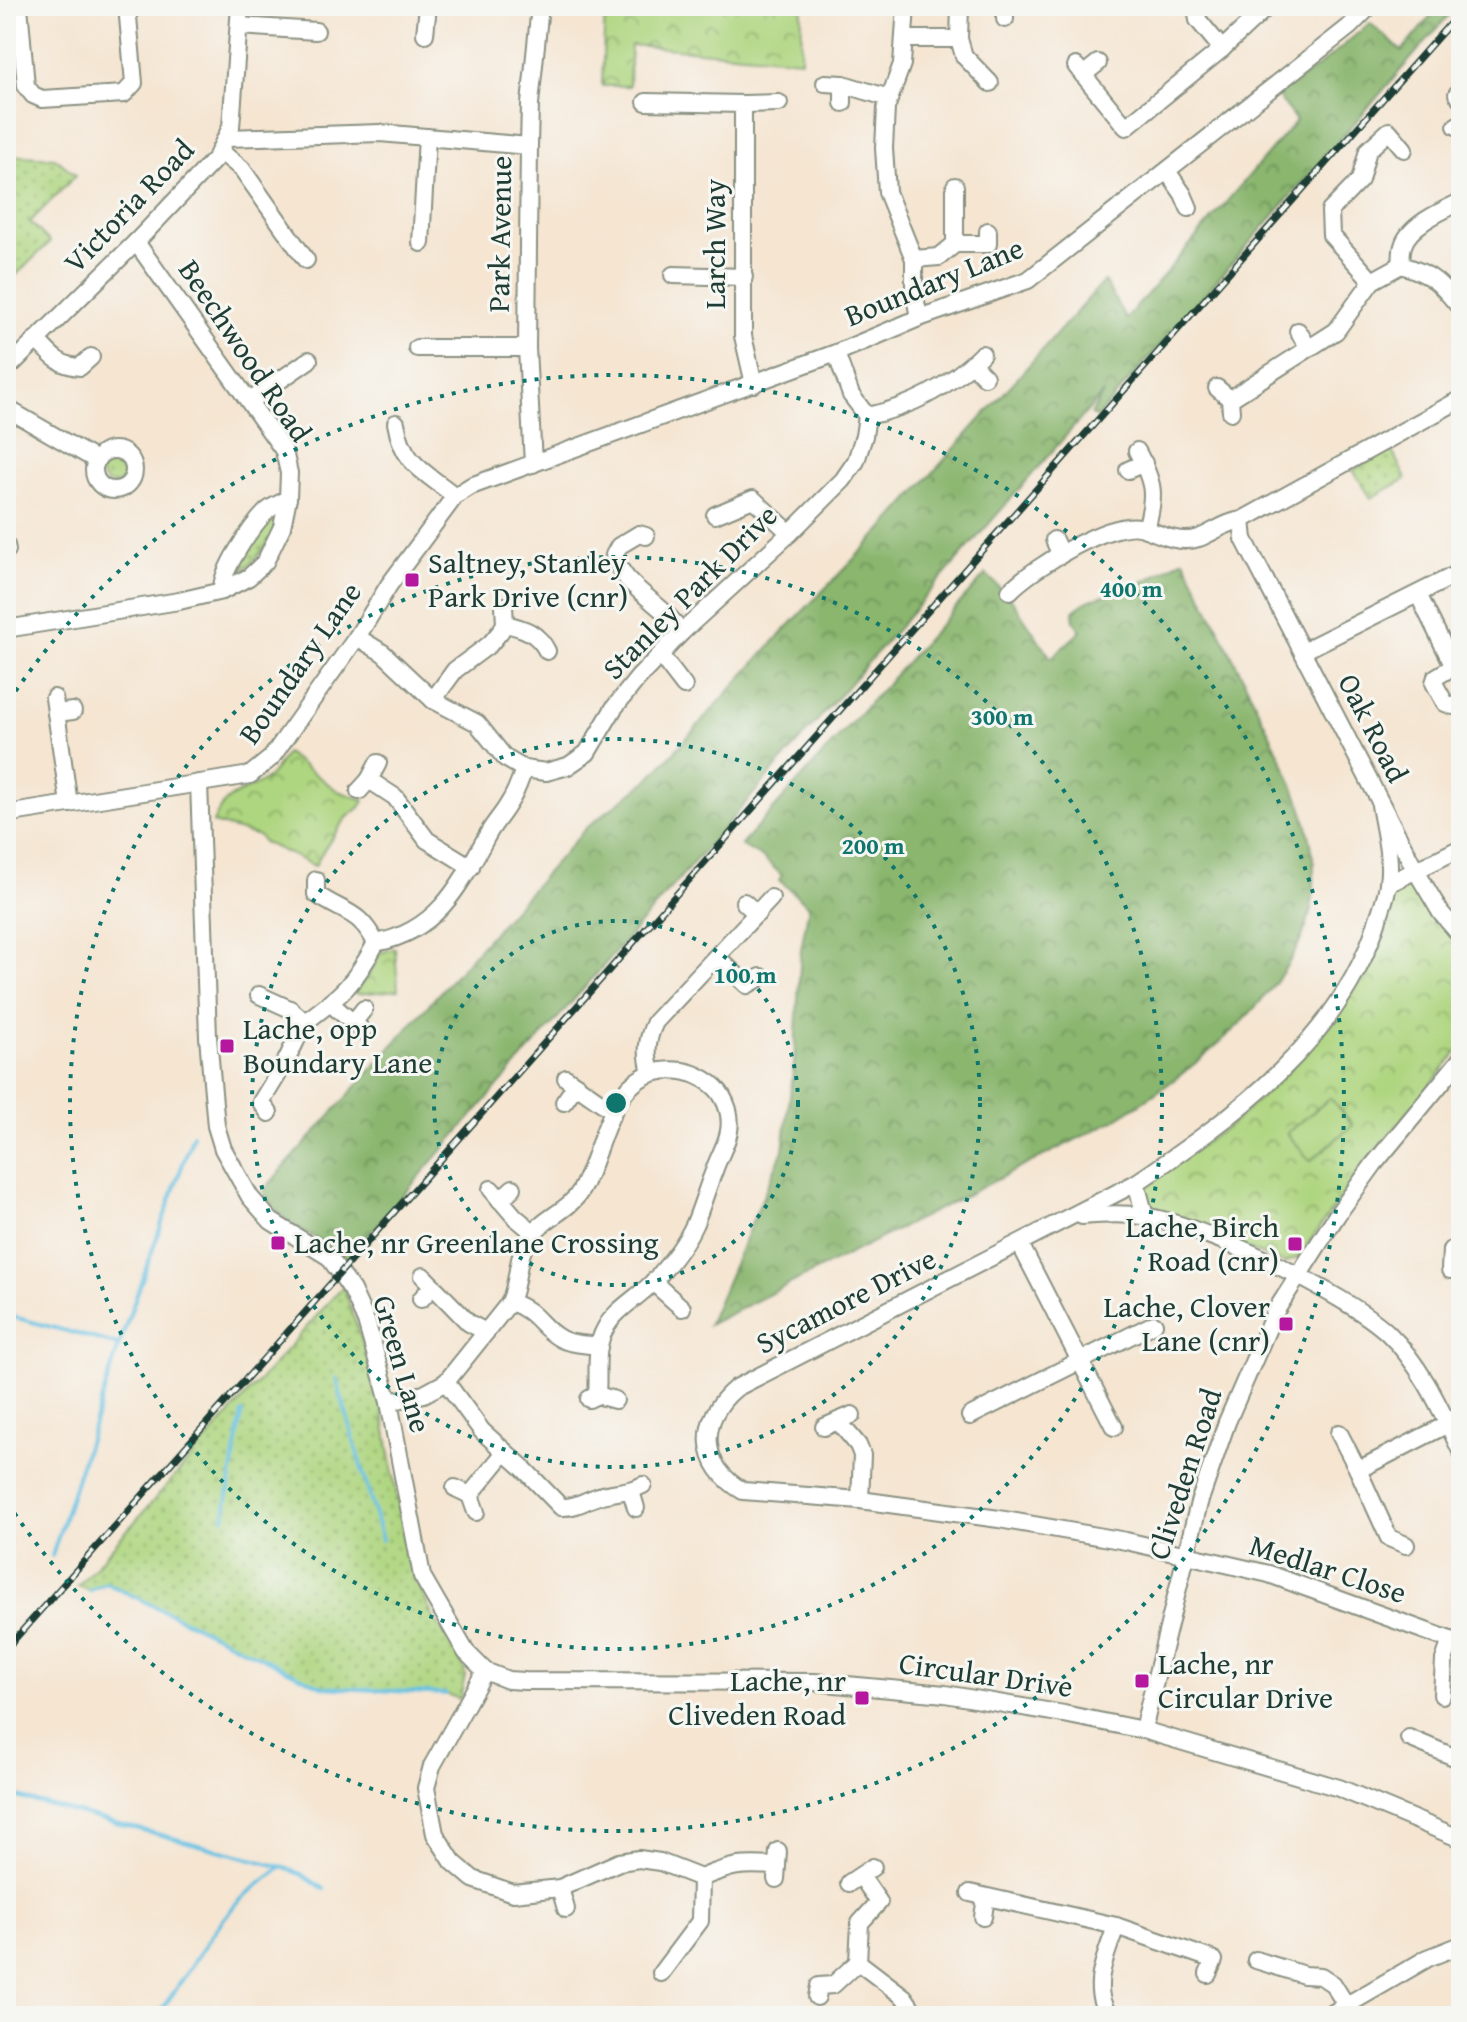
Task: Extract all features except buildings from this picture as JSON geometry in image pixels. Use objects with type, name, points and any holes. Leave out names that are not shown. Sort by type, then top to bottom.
[{"type":"street","points":[[19,6],[26,86],[33,95],[42,99],[124,94],[130,89],[134,83],[127,6]]},
{"type":"street","name":"Victoria Road","points":[[6,370],[136,242],[224,145],[231,127],[240,6]]},
{"type":"street","points":[[425,34],[428,6]]},
{"type":"street","name":"Park Avenue","points":[[533,464],[527,348],[529,146],[540,6]]},
{"type":"street","points":[[906,6],[906,39],[902,64],[889,98],[884,148],[887,192],[914,259],[914,291],[919,318]]},
{"type":"street","points":[[960,6],[959,39],[964,56],[990,83]]},
{"type":"street","points":[[1196,6],[1198,20],[1222,49]]},
{"type":"street","points":[[1098,63],[1080,70],[1126,127],[1222,49],[1268,6]]},
{"type":"street","name":"Boundary Lane","points":[[6,814],[250,775],[263,767],[357,637],[389,585],[455,496],[471,486],[754,384],[919,318],[1028,280],[1368,7]]},
{"type":"street","points":[[239,26],[316,31]]},
{"type":"street","points":[[906,39],[959,39]]},
{"type":"street","points":[[825,83],[843,84],[889,98]]},
{"type":"street","points":[[843,84],[843,103]]},
{"type":"street","points":[[646,102],[779,103]]},
{"type":"street","name":"Larch Way","points":[[743,104],[743,336],[754,384]]},
{"type":"street","points":[[1372,281],[1331,235],[1330,211],[1360,180],[1368,150],[1389,131],[1404,149]]},
{"type":"street","points":[[224,145],[380,133],[529,146]]},
{"type":"street","points":[[421,243],[427,137]]},
{"type":"street","points":[[224,145],[306,260]]},
{"type":"street","points":[[1167,171],[1190,197]]},
{"type":"street","points":[[950,196],[955,244]]},
{"type":"street","points":[[1401,265],[1403,243],[1412,232],[1460,200]]},
{"type":"street","points":[[914,259],[939,257],[955,244],[988,244],[988,231]]},
{"type":"street","name":"Beechwood Road","points":[[6,629],[222,591],[249,577],[265,562],[282,527],[289,473],[284,451],[136,242]]},
{"type":"street","points":[[1226,400],[1336,331],[1372,281],[1401,265],[1436,278],[1461,309]]},
{"type":"street","points":[[673,275],[744,277]]},
{"type":"street","points":[[1298,331],[1308,347]]},
{"type":"street","points":[[36,339],[58,363],[68,367],[80,367],[91,357]]},
{"type":"street","points":[[417,348],[527,348]]},
{"type":"street","points":[[836,353],[851,395],[867,416],[937,392],[977,359],[985,377]]},
{"type":"street","points":[[250,401],[309,360]]},
{"type":"street","points":[[1010,591],[1057,548],[1117,528],[1139,525],[1180,540],[1196,539],[1230,522],[1242,520],[1461,399]]},
{"type":"street","points":[[6,408],[96,460]]},
{"type":"street","name":"Stanley Park Drive","points":[[524,769],[546,772],[568,766],[587,753],[614,708],[638,678],[682,632],[827,498],[856,461],[867,416]]},
{"type":"street","points":[[396,423],[400,444],[408,458],[455,496]]},
{"type":"street","points":[[1128,470],[1140,457],[1152,480],[1155,499],[1146,529]]},
{"type":"street","points":[[715,515],[756,492],[790,533]]},
{"type":"street","points":[[222,591],[225,571],[264,514],[288,498]]},
{"type":"street","name":"Oak Road","points":[[1242,520],[1244,539],[1380,805],[1441,913],[1461,936]]},
{"type":"street","points":[[640,531],[607,554],[634,588],[657,605],[682,632]]},
{"type":"street","points":[[1303,651],[1461,572]]},
{"type":"street","points":[[1418,594],[1457,664],[1436,677],[1434,683],[1445,703],[1453,706],[1461,702]]},
{"type":"street","points":[[433,700],[455,670],[490,644],[504,615],[541,640],[547,651]]},
{"type":"street","points":[[259,1105],[305,1022],[354,980],[376,943],[398,938],[435,914],[471,867],[490,830],[510,802],[524,769],[505,758],[477,723],[433,700],[383,653],[357,637]]},
{"type":"street","points":[[661,656],[683,686]]},
{"type":"street","points":[[61,708],[69,804]]},
{"type":"street","points":[[378,763],[364,786],[395,797],[427,840],[471,867]]},
{"type":"street","name":"Green Lane","points":[[199,783],[208,1037],[216,1126],[223,1149],[250,1197],[271,1221],[317,1247],[341,1272],[366,1321],[389,1402],[422,1576],[466,1652],[485,1671]]},
{"type":"street","name":"Sycamore Drive","points":[[1186,1556],[1126,1541],[1013,1521],[860,1500],[759,1495],[743,1491],[727,1483],[718,1471],[708,1435],[711,1418],[720,1402],[736,1388],[1136,1183],[1232,1115],[1267,1084],[1335,1008],[1370,943],[1388,884],[1389,858],[1380,805]]},
{"type":"street","points":[[1388,884],[1461,848]]},
{"type":"street","points":[[312,890],[365,922],[376,943]]},
{"type":"street","points":[[651,1073],[646,1051],[655,1022],[771,898]]},
{"type":"street","points":[[744,902],[757,914]]},
{"type":"street","points":[[717,957],[750,987]]},
{"type":"street","points":[[259,995],[290,1009],[305,1022]]},
{"type":"street","points":[[330,1003],[358,1027],[364,1009]]},
{"type":"street","name":"Cliveden Road","points":[[1143,1730],[1199,1503],[1227,1422],[1275,1312],[1296,1276],[1374,1164],[1461,1059]]},
{"type":"street","points":[[389,1402],[424,1394],[446,1382],[510,1302],[516,1290],[520,1251],[533,1232],[575,1200],[589,1173],[612,1110],[626,1092],[651,1073],[689,1072],[708,1081],[721,1093],[729,1112],[729,1131],[695,1223],[653,1282],[610,1321],[599,1346],[592,1397],[615,1400]]},
{"type":"street","points":[[564,1102],[571,1081],[612,1110]]},
{"type":"street","points":[[1136,1183],[1145,1216]]},
{"type":"street","points":[[513,1188],[495,1194],[533,1232]]},
{"type":"street","points":[[1073,1217],[1107,1214],[1145,1216],[1199,1232],[1345,1302],[1389,1334],[1419,1369],[1461,1451]]},
{"type":"street","points":[[1020,1244],[1114,1427]]},
{"type":"street","points":[[421,1299],[428,1281],[469,1323],[486,1332]]},
{"type":"street","points":[[653,1282],[682,1308]]},
{"type":"street","points":[[510,1302],[526,1307],[551,1332],[565,1341],[599,1346]]},
{"type":"street","points":[[970,1416],[1154,1324]]},
{"type":"street","points":[[446,1382],[482,1431],[561,1507],[572,1508],[600,1495],[637,1495]]},
{"type":"street","points":[[838,1421],[858,1445],[862,1455],[860,1500]]},
{"type":"street","points":[[1358,1470],[1448,1424]]},
{"type":"street","points":[[1339,1433],[1389,1538],[1399,1547]]},
{"type":"street","points":[[476,1512],[463,1491],[505,1452]]},
{"type":"street","name":"Medlar Close","points":[[1186,1556],[1269,1574],[1456,1642],[1444,1660],[1442,1695]]},
{"type":"street","points":[[485,1671],[432,1766],[426,1788],[435,1834],[453,1862],[473,1879],[513,1893],[560,1888],[619,1862],[639,1859],[660,1862],[701,1878],[745,1864],[777,1866]]},
{"type":"street","name":"Circular Drive","points":[[485,1671],[508,1680],[525,1681],[799,1682],[945,1694],[1143,1730],[1339,1788],[1461,1839]]},
{"type":"street","points":[[1409,1738],[1461,1760]]},
{"type":"street","points":[[817,1986],[833,1985],[858,1962],[860,1923],[882,1900],[861,1875]]},
{"type":"street","points":[[672,1967],[700,1921],[701,1878]]},
{"type":"street","points":[[560,1888],[566,1909]]},
{"type":"street","points":[[983,1917],[978,1895],[1116,1926],[1214,1960],[1208,1974]]},
{"type":"street","points":[[1110,2016],[1098,1995],[1116,1926]]},
{"type":"street","points":[[1328,2016],[1428,1958],[1461,1945]]},
{"type":"street","points":[[858,1962],[904,1997],[917,2016]]},
{"type":"street","points":[[1262,1981],[1262,1962],[1304,1975],[1321,1976],[1333,1984],[1346,2005]]},
{"type":"green space","points":[[605,6],[802,6],[801,60],[631,45],[629,86],[602,86]]},
{"type":"green space","points":[[1439,6],[1457,6],[1096,418],[1091,414],[1104,392],[344,1263],[319,1240],[285,1219],[263,1191],[587,827],[647,781],[779,636],[880,532],[1104,281],[1126,319],[1296,121],[1277,95],[1319,66],[1370,23],[1402,51]]},
{"type":"green space","points":[[6,155],[55,158],[76,175],[30,222],[50,242],[6,285]]},
{"type":"green space","points":[[1391,449],[1406,479],[1371,498],[1353,470]]},
{"type":"green space","points":[[114,456],[124,460],[128,470],[124,480],[114,484],[104,480],[100,470],[104,460]]},
{"type":"green space","points":[[278,510],[275,529],[264,549],[232,577],[230,570],[260,527]]},
{"type":"green space","points":[[1184,559],[1281,758],[1311,842],[1314,886],[1307,922],[1292,957],[1242,1022],[1178,1077],[1115,1120],[708,1325],[783,1150],[794,1065],[801,949],[809,906],[779,880],[782,875],[763,858],[741,845],[986,574],[1012,600],[1051,658],[1081,631],[1074,621],[1073,612],[1079,606],[1139,584]]},
{"type":"green space","points":[[286,753],[338,791],[364,800],[341,825],[315,866],[263,842],[259,836],[213,823],[228,799],[269,777]]},
{"type":"green space","points":[[1406,881],[1416,884],[1461,941],[1461,1048],[1359,1172],[1298,1258],[1284,1263],[1156,1214],[1145,1204],[1141,1192],[1148,1182],[1232,1124],[1288,1071],[1330,1023],[1396,886]]},
{"type":"green space","points":[[395,948],[398,990],[354,992],[367,978],[380,953]]},
{"type":"green space","points":[[1330,1098],[1353,1125],[1310,1161],[1287,1133]]},
{"type":"green space","points":[[343,1286],[380,1394],[408,1563],[435,1621],[459,1652],[465,1675],[460,1699],[446,1694],[323,1687],[106,1583],[89,1591],[78,1586]]},
{"type":"waterway","points":[[52,1556],[119,1345],[193,1135]]},
{"type":"waterway","points":[[6,1315],[119,1345]]},
{"type":"waterway","points":[[336,1378],[382,1540]]},
{"type":"waterway","points":[[224,1518],[242,1413]]},
{"type":"waterway","points":[[89,1591],[106,1583],[323,1687],[446,1694]]},
{"type":"waterway","points":[[6,1794],[282,1867]]},
{"type":"waterway","points":[[156,2016],[229,1912],[282,1867],[301,1874],[324,1889]]},
{"type":"railway","points":[[6,1649],[1461,11]]},
{"type":"place","name":"Saltney, Stanley Park Drive (cnr)","points":[[412,580]]},
{"type":"place","name":"Lache, opp Boundary Lane","points":[[227,1046]]},
{"type":"place","name":"Lache, nr Greenlane Crossing","points":[[278,1243]]},
{"type":"place","name":"Lache, Birch Road (cnr)","points":[[1295,1244]]},
{"type":"place","name":"Lache, Clover Lane (cnr)","points":[[1286,1324]]},
{"type":"place","name":"Lache, nr Circular Drive","points":[[1142,1681]]},
{"type":"place","name":"Lache, nr Cliveden Road","points":[[862,1698]]}]
